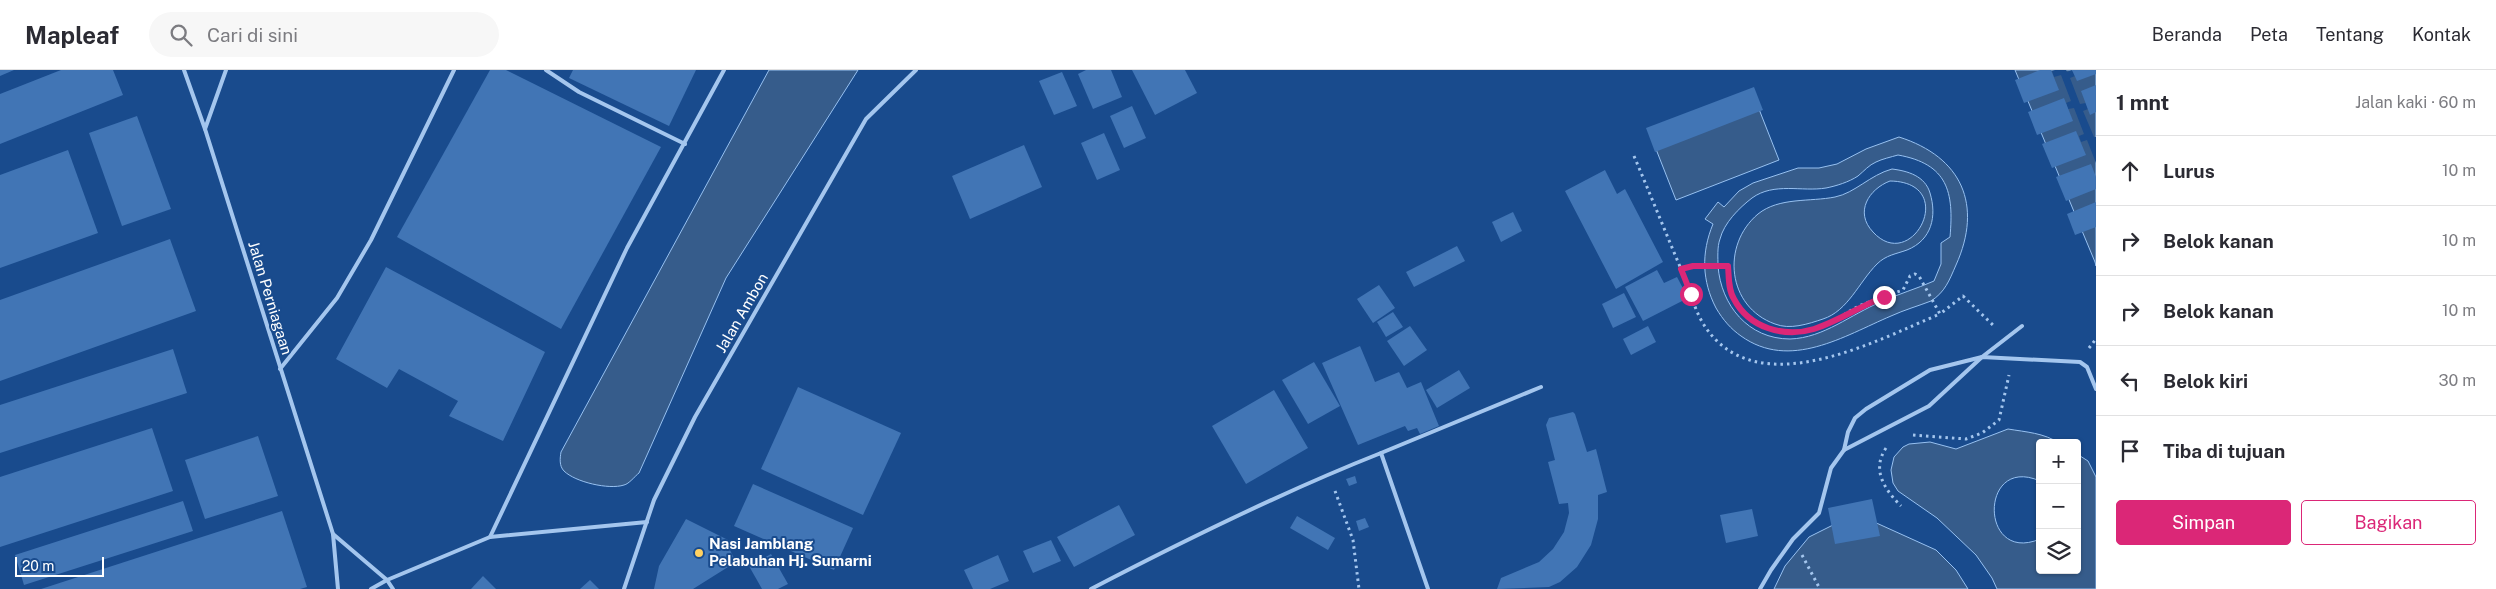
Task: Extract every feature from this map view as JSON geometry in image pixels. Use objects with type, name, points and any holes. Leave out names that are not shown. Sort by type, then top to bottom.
[{"type":"lane","name":"Jalan Perniagaan","points":[[184,70],[205,130],[332,534],[338,589]]},
{"type":"lane","points":[[205,130],[226,70]]},
{"type":"lane","points":[[280,369],[337,298],[371,240],[454,70]]},
{"type":"lane","points":[[546,70],[579,92],[685,144]]},
{"type":"lane","points":[[490,537],[627,248],[724,70]]},
{"type":"lane","name":"Jalan Ambon","points":[[624,589],[654,500],[695,417],[866,119],[916,70]]},
{"type":"lane","points":[[1844,450],[1929,406],[1982,356],[2022,326]]},
{"type":"lane","points":[[1760,589],[1770,570],[1793,539],[1819,513],[1831,468],[1844,450],[1848,432],[1855,418],[1866,409],[1930,370],[1982,356],[2080,362],[2087,367],[2096,389]]},
{"type":"lane","points":[[1091,589],[1157,555],[1329,474],[1541,387]]},
{"type":"lane","points":[[1381,452],[1428,589]]},
{"type":"lane","points":[[371,589],[387,580],[490,537],[647,522]]},
{"type":"lane","points":[[332,534],[387,580],[393,589]]},
{"type":"path","points":[[1634,156],[1706,328],[1734,356],[1766,365],[1813,362],[1867,345],[1940,314],[1962,296],[2006,339]]},
{"type":"path","points":[[1681,269],[1693,266],[1728,266],[1733,299],[1745,314],[1760,325],[1774,330],[1792,332],[1814,329],[1861,306],[1903,290],[1910,276],[1915,274],[1921,280],[1940,314]]},
{"type":"path","points":[[1908,435],[1922,434],[1966,439],[1982,434],[1999,420],[2012,358]]},
{"type":"path","points":[[1888,445],[1882,454],[1880,480],[1888,493],[1901,506]]},
{"type":"path","points":[[1329,474],[1353,540],[1359,589]]},
{"type":"path","points":[[1793,539],[1820,589]]},
{"type":"water","points":[[769,70],[858,70],[726,278],[639,473],[628,483],[618,486],[601,486],[576,479],[562,469],[560,462],[561,452]]},
{"type":"water","points":[[2015,70],[2096,70],[2096,266],[2095,262]]},
{"type":"water","points":[[1755,99],[1779,160],[1676,200],[1652,139]]},
{"type":"water","points":[[1899,137],[1921,146],[1938,157],[1952,170],[1961,186],[1966,203],[1967,222],[1964,243],[1946,286],[1931,301],[1817,347],[1798,350],[1778,350],[1760,346],[1741,336],[1721,316],[1711,298],[1706,277],[1705,256],[1713,224],[1705,219],[1718,202],[1724,207],[1739,191],[1753,183],[1798,168],[1819,168],[1837,164],[1866,149]],"holes":[[[1898,155],[1915,159],[1928,165],[1944,182],[1951,206],[1950,237],[1941,243],[1941,264],[1934,281],[1894,296],[1826,330],[1802,338],[1790,339],[1761,333],[1739,317],[1731,306],[1720,280],[1718,252],[1719,242],[1725,227],[1742,206],[1752,198],[1769,190],[1788,188],[1817,189],[1842,183],[1858,176],[1873,163],[1890,157]]]},
{"type":"water","points":[[1892,169],[1910,173],[1920,178],[1928,187],[1933,210],[1932,219],[1927,234],[1922,240],[1907,250],[1880,261],[1846,303],[1832,315],[1793,326],[1781,326],[1759,316],[1747,304],[1739,290],[1735,274],[1734,258],[1738,242],[1746,227],[1758,214],[1775,205],[1842,195]],"holes":[[[1890,181],[1911,185],[1922,195],[1926,209],[1922,223],[1914,235],[1902,242],[1888,242],[1873,232],[1867,224],[1864,209],[1866,202],[1870,195]]]},
{"type":"water","points":[[2008,429],[2041,435],[2051,439],[2036,439],[2036,480],[2020,477],[2006,482],[1997,494],[1994,510],[1997,525],[2006,537],[2020,543],[2036,540],[2036,574],[2081,574],[2081,457],[2088,461],[2096,477],[2096,589],[1997,589],[1992,578],[1976,555],[1937,518],[1898,491],[1893,483],[1891,470],[1894,457],[1903,447],[1909,444],[1930,442],[1956,449]]},
{"type":"water","points":[[1841,521],[1872,521],[1936,550],[1956,570],[1968,589],[1774,589],[1785,566],[1809,537]]},
{"type":"pier","points":[[2066,70],[2067,72],[2072,70],[2075,76],[2070,78],[2080,104],[2086,103],[2088,109],[2083,111],[2094,137],[2096,137],[2096,163],[2087,140],[2081,142],[2079,136],[2084,134],[2074,108],[2068,109],[2066,103],[2071,101],[2061,75],[2054,77],[2052,71]]},
{"type":"building","points":[[0,70],[14,70],[0,76]]},
{"type":"building","points":[[61,70],[113,70],[123,95],[0,144],[0,94]]},
{"type":"building","points":[[490,70],[506,70],[661,147],[561,329],[397,237]]},
{"type":"building","points":[[573,70],[696,70],[669,126],[569,78]]},
{"type":"building","points":[[1086,70],[1111,70],[1122,97],[1093,109],[1078,74]]},
{"type":"building","points":[[1132,70],[1185,70],[1197,93],[1155,115]]},
{"type":"building","points":[[2040,70],[2051,70],[2059,90],[2024,103],[2015,80]]},
{"type":"building","points":[[2072,70],[2096,70],[2096,74],[2077,81]]},
{"type":"building","points":[[1062,72],[1077,106],[1054,115],[1039,81]]},
{"type":"building","points":[[2096,85],[2096,112],[2090,115],[2081,91]]},
{"type":"building","points":[[1754,87],[1763,110],[1655,152],[1646,128]]},
{"type":"building","points":[[2064,98],[2073,121],[2037,135],[2028,112]]},
{"type":"building","points":[[1132,106],[1146,138],[1124,148],[1110,116]]},
{"type":"building","points":[[137,116],[171,209],[122,226],[89,133]]},
{"type":"building","points":[[2076,131],[2086,155],[2052,168],[2042,144]]},
{"type":"building","points":[[1104,133],[1120,170],[1097,180],[1081,143]]},
{"type":"building","points":[[1024,145],[1042,187],[970,219],[952,176]]},
{"type":"building","points":[[68,150],[98,233],[0,268],[0,175]]},
{"type":"building","points":[[2091,164],[2096,177],[2096,189],[2066,201],[2056,177]]},
{"type":"building","points":[[1605,170],[1617,194],[1625,189],[1663,262],[1616,289],[1565,191]]},
{"type":"building","points":[[2096,202],[2096,227],[2075,235],[2067,214]]},
{"type":"building","points":[[1513,212],[1522,231],[1501,242],[1492,222]]},
{"type":"building","points":[[170,239],[196,311],[0,381],[0,300]]},
{"type":"building","points":[[1457,246],[1465,261],[1414,287],[1406,272]]},
{"type":"building","points":[[386,267],[545,352],[503,441],[449,416],[458,401],[399,369],[387,388],[336,359]]},
{"type":"building","points":[[1657,270],[1664,283],[1677,277],[1688,298],[1643,321],[1625,287]]},
{"type":"building","points":[[1379,285],[1395,308],[1373,323],[1357,299]]},
{"type":"building","points":[[1624,293],[1636,317],[1613,328],[1602,304]]},
{"type":"building","points":[[1393,312],[1403,327],[1386,337],[1377,322]]},
{"type":"building","points":[[1410,326],[1427,350],[1404,366],[1387,341]]},
{"type":"building","points":[[1648,326],[1656,342],[1631,355],[1623,339]]},
{"type":"building","points":[[1360,346],[1375,382],[1399,372],[1407,388],[1421,382],[1439,426],[1420,434],[1417,428],[1408,431],[1405,426],[1358,445],[1322,363]]},
{"type":"building","points":[[173,349],[187,393],[0,453],[0,405]]},
{"type":"building","points":[[1314,362],[1340,406],[1308,424],[1282,380]]},
{"type":"building","points":[[1459,370],[1470,388],[1437,408],[1426,390]]},
{"type":"building","points":[[798,387],[901,433],[863,515],[761,469]]},
{"type":"building","points":[[1274,390],[1308,448],[1246,484],[1212,426]]},
{"type":"building","points":[[1573,412],[1587,452],[1596,449],[1607,492],[1598,495],[1598,519],[1591,545],[1577,567],[1560,582],[1549,587],[1497,589],[1501,578],[1539,562],[1553,549],[1564,532],[1569,513],[1568,503],[1559,504],[1548,462],[1555,460],[1546,425],[1549,418]]},
{"type":"building","points":[[152,428],[173,491],[0,547],[0,477]]},
{"type":"building","points":[[258,436],[278,496],[205,519],[185,460]]},
{"type":"building","points":[[1355,476],[1357,483],[1349,486],[1346,479]]},
{"type":"building","points":[[753,484],[853,528],[834,570],[734,526]]},
{"type":"building","points":[[1872,499],[1880,536],[1835,544],[1828,508]]},
{"type":"building","points":[[183,501],[193,531],[24,585],[15,555]]},
{"type":"building","points":[[1119,505],[1135,535],[1074,567],[1057,537]]},
{"type":"building","points":[[1752,509],[1758,536],[1726,543],[1720,515]]},
{"type":"building","points":[[282,511],[307,587],[300,589],[41,589]]},
{"type":"building","points":[[1297,516],[1335,538],[1328,550],[1290,528]]},
{"type":"building","points":[[1365,518],[1369,527],[1359,531],[1356,521]]},
{"type":"building","name":"Nasi Jamblang Pelabuhan Hj. Sumarni","points":[[686,519],[730,541],[727,544],[736,562],[693,589],[654,589],[659,566]]},
{"type":"building","points":[[1051,540],[1061,561],[1033,573],[1023,551]]},
{"type":"building","points":[[771,554],[788,584],[778,589],[762,589],[749,566]]},
{"type":"building","points":[[998,555],[1009,581],[990,589],[973,589],[964,570]]},
{"type":"building","points":[[483,576],[496,589],[471,589]]},
{"type":"building","points":[[590,580],[599,589],[580,589]]},
{"type":"place","name":"Nasi Jamblang Pelabuhan Hj. Sumarni","points":[[699,553]]},
{"type":"route","points":[[1691,294],[1681,269],[1693,266],[1728,266],[1729,283],[1733,299],[1745,314],[1760,325],[1774,330],[1792,332],[1814,329],[1884,297]]}]
